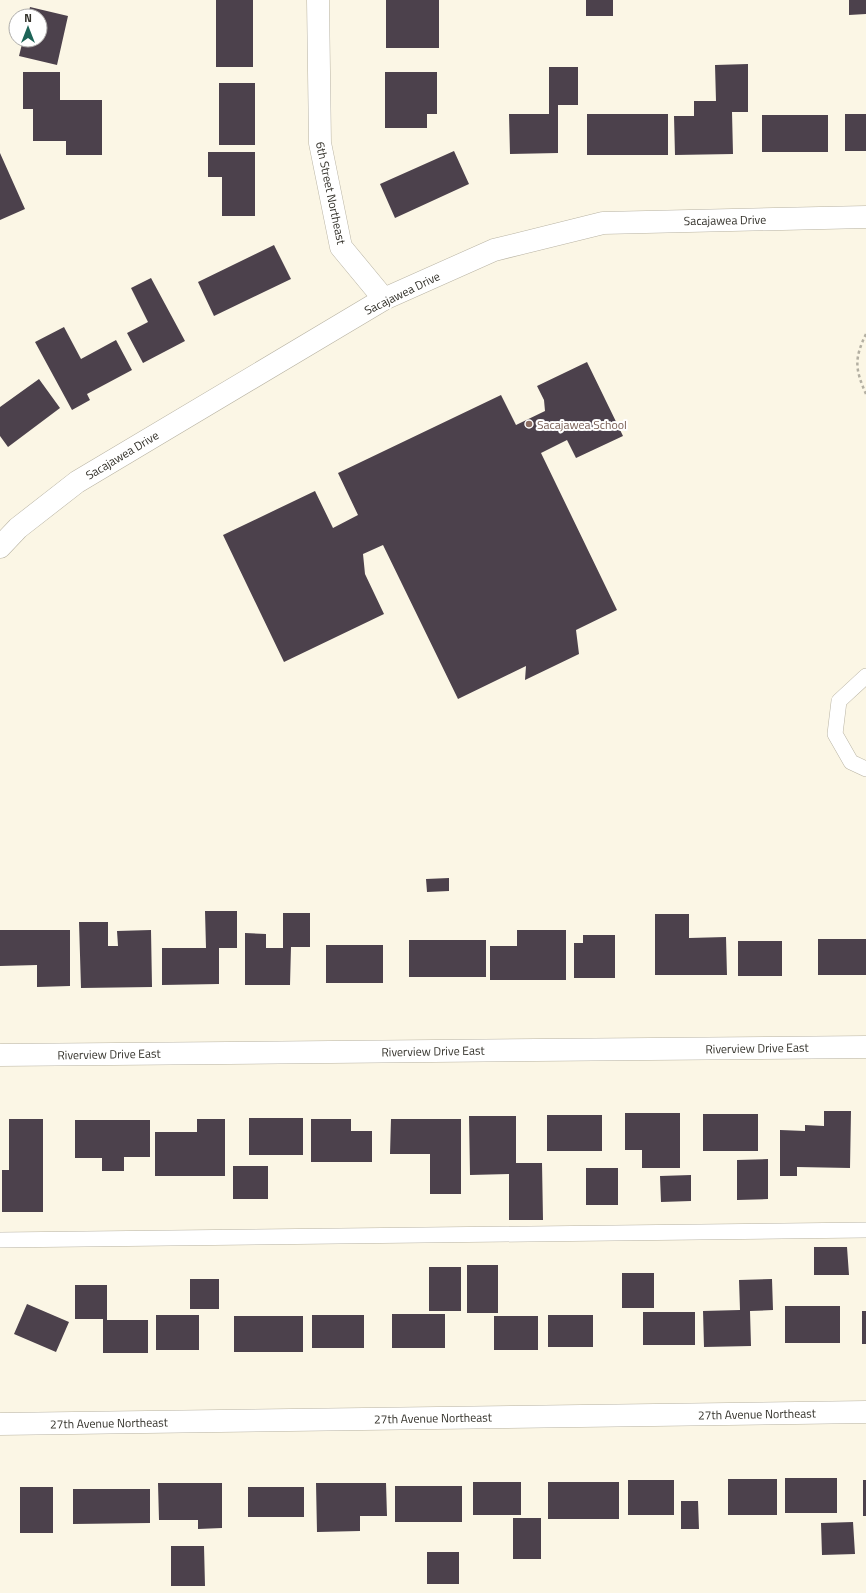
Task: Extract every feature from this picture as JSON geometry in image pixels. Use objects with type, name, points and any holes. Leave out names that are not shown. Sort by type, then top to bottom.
[{"type":"street","name":"6th Street Northeast","points":[[318,0],[320,143],[341,248],[384,299]]},
{"type":"street","name":"Sacajawea Drive","points":[[0,547],[18,528],[77,482],[384,299],[494,250],[602,223],[866,217]]},
{"type":"street","name":"Riverview Drive East","points":[[0,1055],[866,1047]]},
{"type":"street","name":"27th Avenue Northeast","points":[[0,1424],[866,1412]]},
{"type":"lane","points":[[866,676],[839,701],[835,734],[851,762],[866,769]]},
{"type":"lane","points":[[0,1240],[866,1230]]},
{"type":"path","points":[[866,334],[857,357],[858,376],[866,394]]},
{"type":"building","points":[[216,0],[253,0],[253,67],[216,67]]},
{"type":"building","points":[[386,0],[439,0],[439,48],[386,48]]},
{"type":"building","points":[[586,0],[613,0],[613,16],[586,16]]},
{"type":"building","points":[[849,0],[866,0],[866,14],[849,15]]},
{"type":"building","points":[[48,11],[68,16],[57,65],[19,56],[21,48],[48,48]]},
{"type":"building","points":[[748,64],[748,112],[732,112],[733,154],[675,155],[674,116],[694,116],[694,101],[716,101],[715,65]]},
{"type":"building","points":[[549,67],[578,67],[578,105],[558,105],[558,153],[510,154],[509,114],[549,114]]},
{"type":"building","points":[[23,72],[60,72],[60,100],[102,100],[102,155],[66,155],[66,141],[33,141],[33,109],[23,109]]},
{"type":"building","points":[[385,72],[437,72],[437,114],[427,114],[427,128],[385,128]]},
{"type":"building","points":[[219,83],[255,83],[255,145],[219,145]]},
{"type":"building","points":[[587,114],[668,114],[668,155],[587,155]]},
{"type":"building","points":[[845,114],[866,114],[866,151],[845,151]]},
{"type":"building","points":[[762,115],[828,115],[828,152],[762,152]]},
{"type":"building","points":[[454,151],[469,184],[395,218],[380,184]]},
{"type":"building","points":[[208,152],[255,152],[255,216],[222,216],[222,177],[208,177]]},
{"type":"building","points":[[0,153],[25,209],[0,220]]},
{"type":"building","points":[[274,245],[291,279],[214,316],[198,282]]},
{"type":"building","points":[[151,278],[185,341],[143,363],[127,333],[148,322],[131,288]]},
{"type":"building","points":[[64,327],[81,359],[116,340],[132,370],[87,394],[90,400],[72,410],[35,342]]},
{"type":"building","points":[[587,362],[623,436],[576,458],[567,440],[541,453],[617,610],[576,630],[579,654],[525,680],[526,666],[458,699],[383,545],[363,554],[365,574],[384,614],[284,662],[223,535],[315,491],[333,528],[358,515],[338,473],[501,395],[516,425],[545,411],[544,400],[537,386]]},
{"type":"building","points":[[39,379],[60,408],[8,447],[0,436],[0,407]]},
{"type":"building","points":[[449,878],[449,891],[427,892],[426,879]]},
{"type":"building","points":[[205,911],[237,911],[237,948],[219,948],[219,984],[162,985],[162,948],[206,948]]},
{"type":"building","points":[[283,913],[310,913],[310,947],[291,947],[290,985],[245,985],[245,933],[266,934],[266,948],[283,948]]},
{"type":"building","points":[[655,914],[689,914],[689,938],[726,937],[727,975],[655,975]]},
{"type":"building","points":[[79,922],[108,922],[108,946],[118,946],[117,931],[151,930],[152,987],[81,988]]},
{"type":"building","points":[[0,930],[70,930],[70,986],[37,987],[37,965],[0,966]]},
{"type":"building","points":[[517,930],[566,930],[566,980],[490,980],[490,946],[517,946]]},
{"type":"building","points":[[583,935],[615,935],[615,978],[574,978],[574,943],[583,943]]},
{"type":"building","points":[[818,939],[866,939],[866,975],[818,975]]},
{"type":"building","points":[[409,940],[486,940],[486,977],[409,977]]},
{"type":"building","points":[[738,941],[782,941],[782,976],[738,976]]},
{"type":"building","points":[[326,945],[383,945],[383,983],[326,983]]},
{"type":"building","points":[[824,1111],[851,1111],[850,1168],[797,1167],[797,1176],[780,1176],[780,1130],[805,1131],[805,1125],[824,1126]]},
{"type":"building","points":[[625,1113],[680,1113],[680,1168],[642,1168],[642,1150],[625,1150]]},
{"type":"building","points":[[703,1114],[758,1114],[758,1151],[703,1151]]},
{"type":"building","points":[[547,1115],[602,1115],[602,1151],[547,1151]]},
{"type":"building","points":[[469,1116],[516,1116],[516,1163],[542,1163],[543,1220],[509,1220],[509,1174],[470,1175]]},
{"type":"building","points":[[249,1118],[303,1118],[303,1155],[249,1155]]},
{"type":"building","points":[[9,1119],[43,1119],[43,1212],[2,1212],[2,1170],[9,1170]]},
{"type":"building","points":[[197,1119],[225,1119],[225,1176],[155,1176],[155,1132],[197,1132]]},
{"type":"building","points":[[311,1119],[351,1119],[351,1131],[372,1131],[372,1162],[311,1162]]},
{"type":"building","points":[[391,1119],[461,1119],[461,1194],[430,1194],[430,1154],[390,1154]]},
{"type":"building","points":[[75,1120],[150,1120],[150,1157],[124,1157],[124,1171],[102,1171],[102,1158],[75,1158]]},
{"type":"building","points":[[768,1159],[768,1199],[737,1200],[737,1160]]},
{"type":"building","points":[[233,1166],[268,1166],[268,1199],[233,1199]]},
{"type":"building","points":[[586,1168],[618,1168],[618,1205],[586,1205]]},
{"type":"building","points":[[691,1175],[691,1201],[661,1202],[660,1176]]},
{"type":"building","points":[[814,1247],[847,1247],[849,1275],[814,1275]]},
{"type":"building","points":[[467,1265],[498,1265],[498,1313],[467,1313]]},
{"type":"building","points":[[429,1267],[461,1267],[461,1311],[429,1311]]},
{"type":"building","points":[[622,1273],[654,1273],[654,1308],[622,1308]]},
{"type":"building","points":[[190,1279],[219,1279],[219,1309],[190,1309]]},
{"type":"building","points":[[772,1279],[773,1310],[750,1311],[751,1346],[704,1347],[703,1311],[740,1310],[739,1280]]},
{"type":"building","points":[[75,1285],[107,1285],[107,1320],[148,1320],[148,1353],[103,1353],[103,1319],[75,1319]]},
{"type":"building","points":[[27,1304],[69,1322],[56,1352],[14,1334]]},
{"type":"building","points":[[785,1306],[840,1306],[840,1343],[785,1343]]},
{"type":"building","points":[[862,1311],[866,1311],[866,1344],[862,1344]]},
{"type":"building","points":[[643,1312],[695,1312],[695,1345],[643,1345]]},
{"type":"building","points":[[392,1314],[445,1314],[445,1348],[392,1348]]},
{"type":"building","points":[[156,1315],[199,1315],[199,1350],[156,1350]]},
{"type":"building","points":[[312,1315],[364,1315],[364,1348],[312,1348]]},
{"type":"building","points":[[548,1315],[593,1315],[593,1347],[548,1347]]},
{"type":"building","points":[[234,1316],[303,1316],[303,1352],[234,1352]]},
{"type":"building","points":[[494,1316],[538,1316],[538,1350],[494,1350]]},
{"type":"building","points":[[785,1478],[837,1478],[837,1513],[785,1513]]},
{"type":"building","points":[[728,1479],[777,1479],[777,1515],[728,1515]]},
{"type":"building","points":[[628,1480],[674,1480],[674,1515],[628,1515]]},
{"type":"building","points":[[863,1480],[866,1480],[866,1516],[863,1516]]},
{"type":"building","points":[[473,1482],[521,1482],[521,1515],[473,1515]]},
{"type":"building","points":[[548,1482],[619,1482],[619,1519],[548,1519]]},
{"type":"building","points":[[158,1483],[222,1483],[222,1528],[198,1529],[198,1520],[159,1520]]},
{"type":"building","points":[[316,1483],[386,1483],[387,1516],[360,1516],[360,1531],[317,1532]]},
{"type":"building","points":[[395,1486],[462,1486],[462,1522],[395,1522]]},
{"type":"building","points":[[20,1487],[53,1487],[53,1533],[20,1533]]},
{"type":"building","points":[[248,1487],[304,1487],[304,1517],[248,1517]]},
{"type":"building","points":[[73,1489],[150,1489],[150,1523],[73,1524]]},
{"type":"building","points":[[681,1501],[698,1501],[699,1529],[681,1529]]},
{"type":"building","points":[[513,1518],[541,1518],[541,1559],[513,1559]]},
{"type":"building","points":[[853,1522],[855,1554],[822,1555],[821,1523]]},
{"type":"building","points":[[171,1546],[204,1546],[205,1586],[171,1586]]},
{"type":"building","points":[[427,1552],[459,1552],[459,1584],[427,1584]]},
{"type":"place","name":"Sacajawea School","points":[[529,424]]}]
